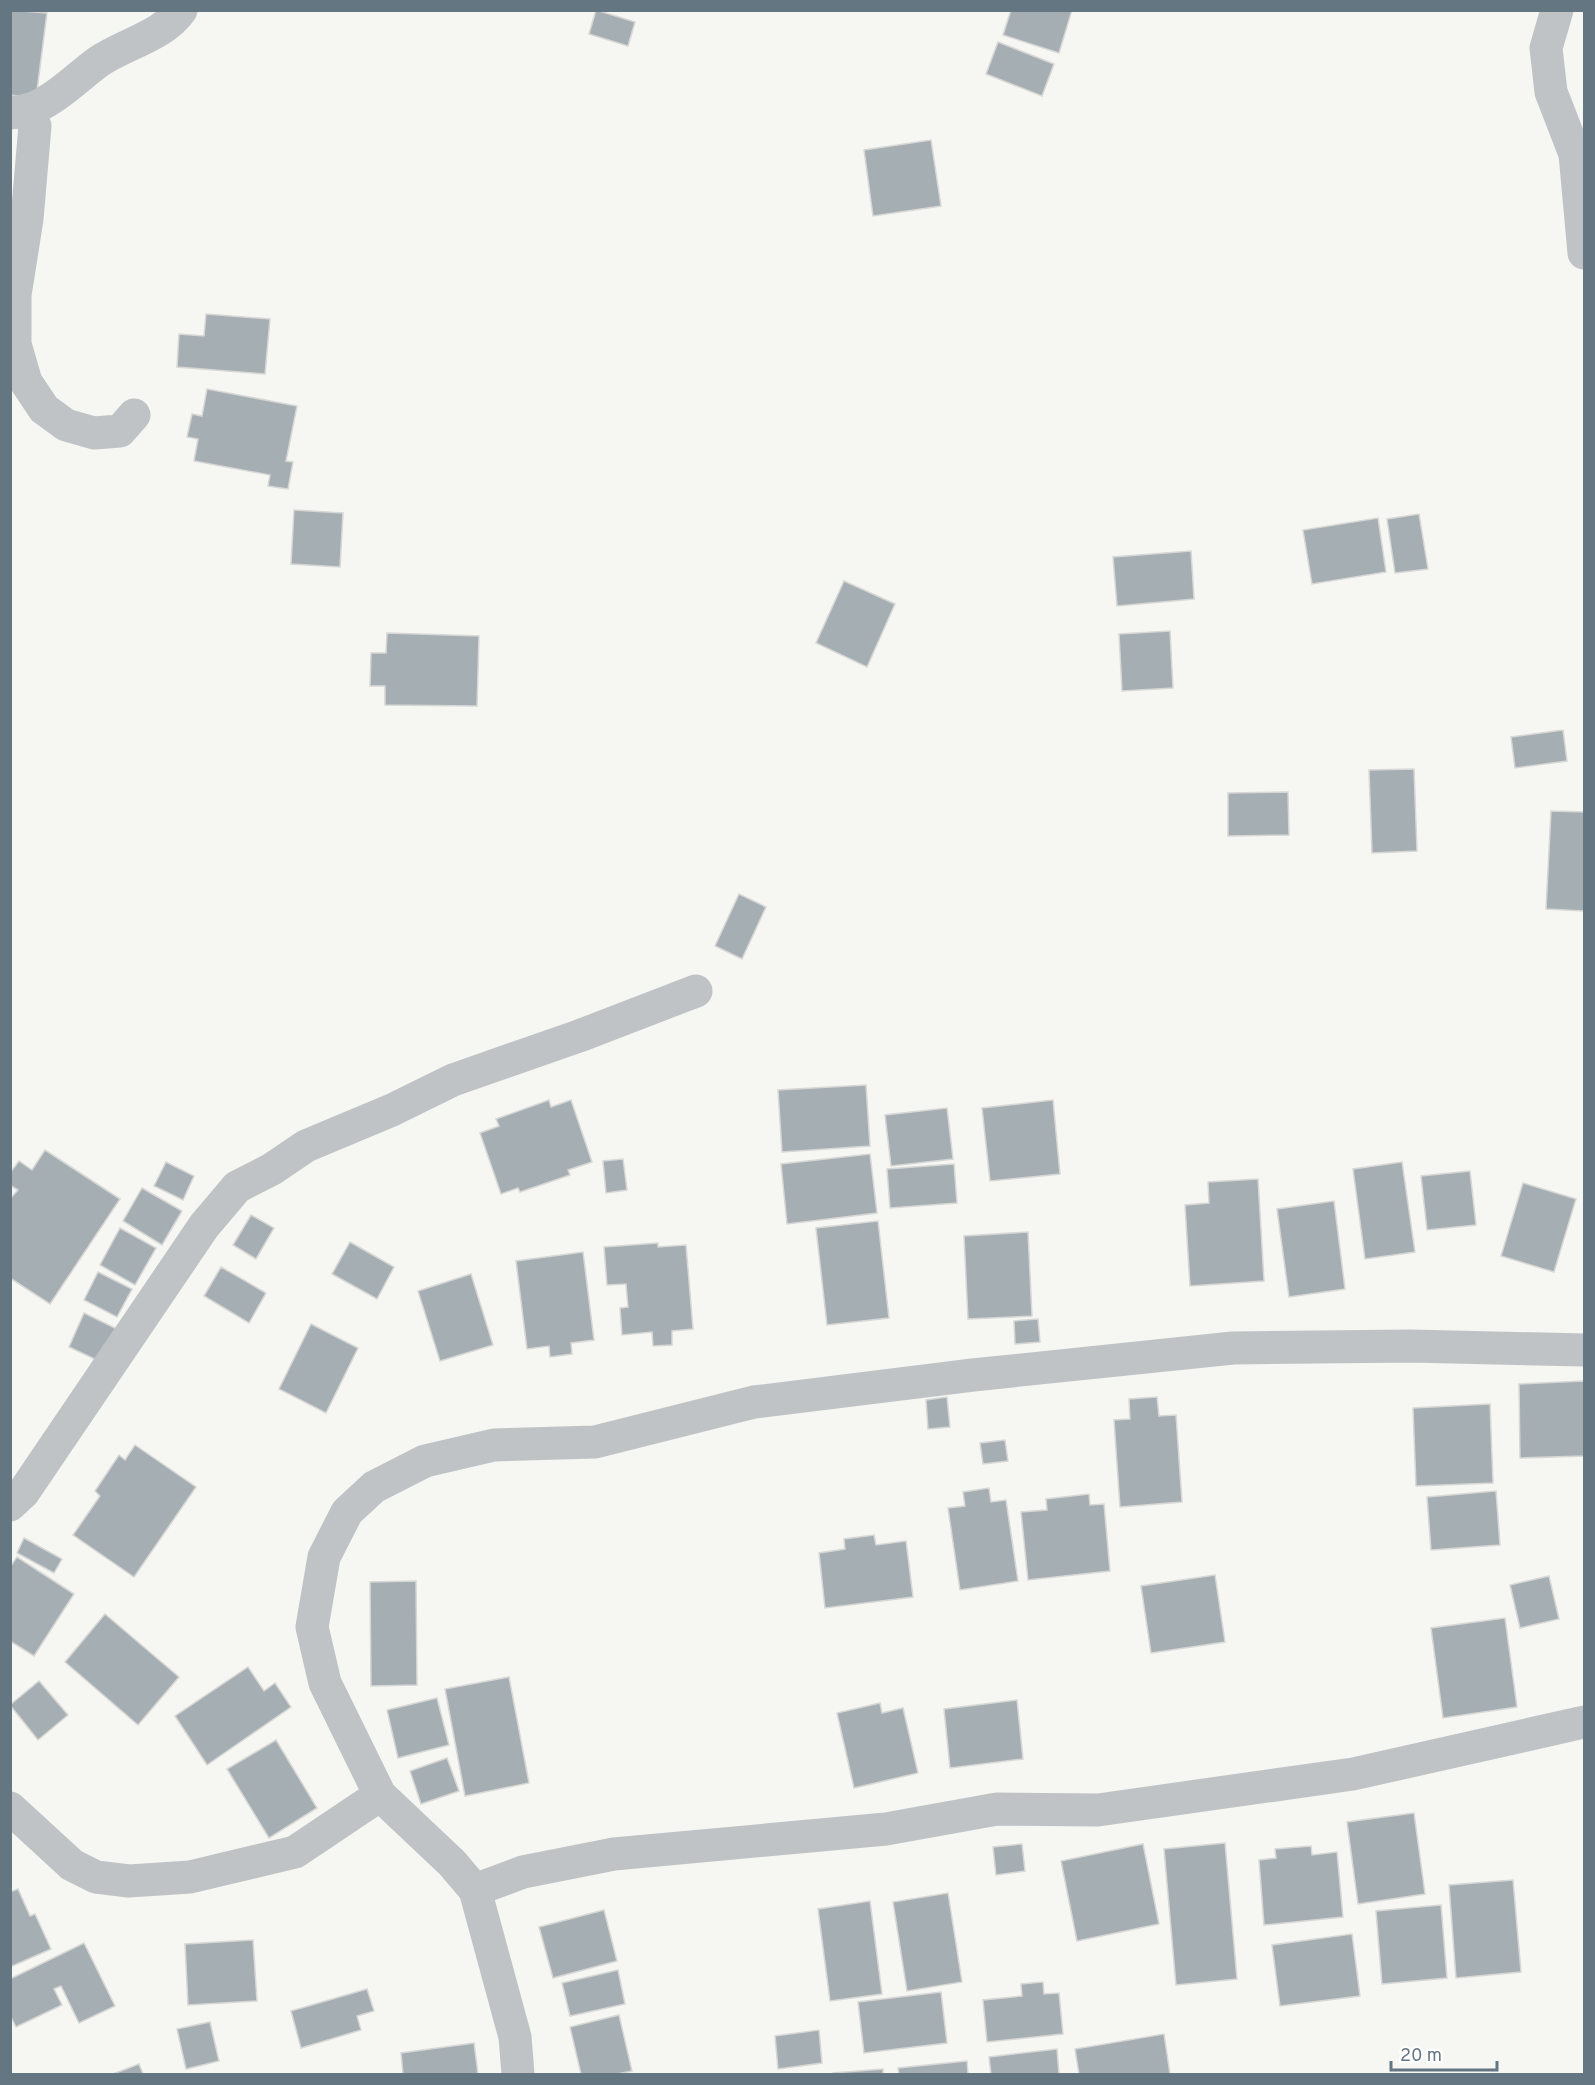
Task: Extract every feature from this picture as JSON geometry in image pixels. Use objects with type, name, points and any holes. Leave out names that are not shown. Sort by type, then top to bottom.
[{"type":"street","points":[[18,112],[41,105],[68,87],[98,62],[128,44],[159,31],[181,10]]},
{"type":"street","points":[[1557,10],[1546,48],[1551,92],[1575,154],[1584,253]]},
{"type":"street","points":[[18,112],[35,126],[27,219],[15,295],[15,344],[26,382],[44,409],[66,425],[94,433],[120,431],[134,415]]},
{"type":"street","points":[[10,1505],[23,1493],[204,1226],[237,1187],[272,1170],[306,1146],[392,1110],[453,1080],[579,1036],[696,991]]},
{"type":"street","points":[[518,2074],[515,2037],[475,1890],[452,1863],[380,1796],[326,1683],[312,1627],[324,1557],[347,1512],[374,1486],[425,1461],[494,1446],[595,1442],[754,1402],[973,1375],[1233,1348],[1410,1346],[1584,1350]]},
{"type":"street","points":[[475,1890],[523,1872],[614,1854],[885,1829],[997,1809],[1098,1810],[1353,1774],[1584,1722]]},
{"type":"street","points":[[10,1808],[72,1865],[96,1877],[129,1881],[190,1877],[295,1852],[380,1796]]},
{"type":"building","points":[[10,10],[47,13],[36,98],[10,95]]},
{"type":"building","points":[[596,10],[635,22],[628,46],[589,34]]},
{"type":"building","points":[[1011,10],[1072,10],[1059,53],[1003,35]]},
{"type":"building","points":[[998,42],[1054,64],[1042,96],[986,74]]},
{"type":"building","points":[[931,140],[941,206],[873,216],[864,150]]},
{"type":"building","points":[[206,314],[270,319],[265,374],[177,367],[179,334],[204,336]]},
{"type":"building","points":[[207,389],[297,406],[286,461],[293,462],[288,489],[268,486],[270,475],[194,461],[198,439],[187,437],[192,414],[202,416]]},
{"type":"building","points":[[294,510],[343,513],[340,567],[291,564]]},
{"type":"building","points":[[1419,514],[1428,569],[1395,573],[1387,519]]},
{"type":"building","points":[[1378,518],[1386,572],[1312,584],[1303,530]]},
{"type":"building","points":[[1191,551],[1194,599],[1117,606],[1113,557]]},
{"type":"building","points":[[844,581],[895,604],[867,667],[816,643]]},
{"type":"building","points":[[1170,631],[1173,688],[1122,691],[1119,634]]},
{"type":"building","points":[[387,633],[479,636],[477,706],[385,705],[385,686],[370,686],[371,653],[386,653]]},
{"type":"building","points":[[1563,730],[1567,761],[1515,768],[1511,737]]},
{"type":"building","points":[[1414,769],[1417,851],[1372,853],[1369,770]]},
{"type":"building","points":[[1288,792],[1289,835],[1228,836],[1228,793]]},
{"type":"building","points":[[1551,811],[1584,812],[1584,911],[1546,909]]},
{"type":"building","points":[[739,894],[766,907],[742,959],[715,946]]},
{"type":"building","points":[[866,1085],[870,1146],[782,1152],[778,1090]]},
{"type":"building","points":[[549,1100],[551,1107],[571,1100],[592,1162],[568,1170],[570,1175],[520,1192],[518,1188],[501,1194],[480,1133],[499,1126],[496,1119]]},
{"type":"building","points":[[1053,1100],[1060,1174],[990,1181],[982,1108]]},
{"type":"building","points":[[947,1108],[953,1159],[891,1166],[885,1115]]},
{"type":"building","points":[[45,1150],[120,1199],[50,1304],[10,1278],[10,1199],[18,1190],[10,1185],[10,1173],[19,1161],[32,1170]]},
{"type":"building","points":[[870,1154],[877,1213],[787,1224],[781,1164]]},
{"type":"building","points":[[623,1159],[627,1190],[606,1193],[603,1161]]},
{"type":"building","points":[[166,1162],[194,1176],[183,1200],[154,1186]]},
{"type":"building","points":[[1402,1162],[1415,1252],[1365,1259],[1353,1169]]},
{"type":"building","points":[[954,1164],[957,1203],[890,1208],[887,1169]]},
{"type":"building","points":[[1470,1171],[1476,1225],[1427,1230],[1421,1176]]},
{"type":"building","points":[[1258,1179],[1264,1281],[1190,1286],[1185,1205],[1209,1203],[1208,1182]]},
{"type":"building","points":[[1523,1183],[1576,1199],[1554,1272],[1501,1256]]},
{"type":"building","points":[[142,1188],[182,1211],[162,1245],[123,1221]]},
{"type":"building","points":[[1334,1201],[1345,1289],[1289,1297],[1277,1209]]},
{"type":"building","points":[[251,1215],[274,1228],[256,1259],[233,1245]]},
{"type":"building","points":[[878,1221],[889,1318],[827,1325],[816,1228]]},
{"type":"building","points":[[120,1228],[156,1248],[135,1285],[100,1265]]},
{"type":"building","points":[[1028,1232],[1032,1316],[968,1319],[964,1236]]},
{"type":"building","points":[[350,1242],[394,1267],[377,1299],[332,1274]]},
{"type":"building","points":[[658,1243],[658,1247],[686,1245],[693,1329],[672,1331],[672,1345],[653,1346],[652,1332],[622,1335],[620,1308],[628,1307],[626,1284],[607,1285],[604,1247]]},
{"type":"building","points":[[583,1252],[594,1340],[571,1343],[572,1354],[550,1357],[549,1346],[527,1349],[516,1261]]},
{"type":"building","points":[[221,1267],[266,1293],[249,1323],[204,1296]]},
{"type":"building","points":[[98,1272],[132,1289],[117,1317],[84,1300]]},
{"type":"building","points":[[471,1274],[493,1345],[440,1361],[418,1291]]},
{"type":"building","points":[[84,1313],[117,1329],[101,1362],[69,1347]]},
{"type":"building","points":[[1038,1319],[1040,1342],[1015,1344],[1014,1321]]},
{"type":"building","points":[[311,1324],[358,1348],[326,1413],[279,1389]]},
{"type":"building","points":[[1584,1381],[1584,1456],[1520,1458],[1519,1384]]},
{"type":"building","points":[[947,1397],[950,1427],[928,1429],[926,1400]]},
{"type":"building","points":[[1157,1397],[1159,1416],[1176,1415],[1182,1502],[1120,1507],[1114,1420],[1130,1419],[1129,1399]]},
{"type":"building","points":[[1490,1404],[1493,1483],[1416,1486],[1413,1408]]},
{"type":"building","points":[[1005,1440],[1008,1461],[983,1464],[980,1443]]},
{"type":"building","points":[[135,1445],[196,1487],[134,1577],[73,1535],[100,1496],[95,1491],[119,1455],[125,1460]]},
{"type":"building","points":[[989,1488],[991,1502],[1006,1500],[1018,1581],[960,1590],[948,1508],[965,1506],[963,1492]]},
{"type":"building","points":[[1496,1491],[1500,1545],[1431,1550],[1427,1497]]},
{"type":"building","points":[[1089,1494],[1090,1505],[1104,1504],[1110,1571],[1028,1580],[1021,1512],[1047,1510],[1046,1499]]},
{"type":"building","points":[[874,1535],[876,1545],[906,1541],[913,1597],[825,1608],[819,1553],[845,1549],[844,1539]]},
{"type":"building","points":[[24,1538],[62,1559],[54,1573],[17,1553]]},
{"type":"building","points":[[17,1557],[74,1594],[34,1656],[10,1641],[10,1567]]},
{"type":"building","points":[[1215,1575],[1225,1642],[1151,1653],[1141,1586]]},
{"type":"building","points":[[1549,1576],[1559,1619],[1520,1628],[1510,1585]]},
{"type":"building","points":[[416,1581],[417,1685],[371,1686],[370,1582]]},
{"type":"building","points":[[105,1614],[179,1677],[138,1725],[65,1662]]},
{"type":"building","points":[[1505,1618],[1517,1707],[1443,1718],[1431,1628]]},
{"type":"building","points":[[248,1667],[264,1691],[275,1683],[291,1707],[207,1765],[175,1716]]},
{"type":"building","points":[[509,1677],[529,1783],[465,1796],[445,1689]]},
{"type":"building","points":[[39,1681],[68,1715],[38,1740],[10,1705]]},
{"type":"building","points":[[437,1698],[449,1745],[398,1758],[387,1710]]},
{"type":"building","points":[[1017,1700],[1023,1759],[950,1768],[944,1709]]},
{"type":"building","points":[[880,1703],[882,1713],[903,1708],[918,1773],[854,1788],[837,1713]]},
{"type":"building","points":[[276,1740],[317,1808],[269,1838],[227,1769]]},
{"type":"building","points":[[447,1758],[459,1791],[421,1804],[410,1771]]},
{"type":"building","points":[[1414,1813],[1425,1894],[1358,1904],[1347,1822]]},
{"type":"building","points":[[1225,1843],[1237,1979],[1176,1985],[1164,1849]]},
{"type":"building","points":[[1022,1844],[1025,1871],[996,1875],[993,1847]]},
{"type":"building","points":[[1143,1844],[1159,1924],[1077,1941],[1061,1861]]},
{"type":"building","points":[[1311,1846],[1312,1855],[1337,1852],[1343,1917],[1264,1925],[1259,1860],[1276,1858],[1275,1849]]},
{"type":"building","points":[[1513,1880],[1521,1972],[1456,1978],[1449,1885]]},
{"type":"building","points":[[18,1889],[30,1916],[35,1914],[51,1949],[10,1967],[10,1892]]},
{"type":"building","points":[[948,1893],[962,1982],[907,1991],[893,1902]]},
{"type":"building","points":[[870,1901],[882,1994],[830,2001],[818,1909]]},
{"type":"building","points":[[1441,1905],[1447,1978],[1382,1984],[1376,1911]]},
{"type":"building","points":[[604,1910],[617,1961],[553,1978],[539,1927]]},
{"type":"building","points":[[1352,1934],[1360,1996],[1280,2006],[1272,1945]]},
{"type":"building","points":[[253,1940],[257,2001],[188,2005],[185,1944]]},
{"type":"building","points":[[84,1943],[115,2006],[79,2023],[61,1986],[54,1989],[62,2005],[16,2027],[10,2015],[10,1979]]},
{"type":"building","points":[[618,1970],[625,2004],[570,2016],[562,1983]]},
{"type":"building","points":[[1043,1982],[1044,1994],[1059,1993],[1063,2034],[987,2042],[983,2000],[1022,1996],[1021,1984]]},
{"type":"building","points":[[367,1989],[374,2011],[357,2016],[361,2030],[301,2048],[291,2011]]},
{"type":"building","points":[[941,1992],[947,2043],[864,2053],[858,2002]]},
{"type":"building","points":[[619,2015],[632,2071],[617,2074],[581,2074],[570,2027]]},
{"type":"building","points":[[210,2022],[219,2061],[186,2069],[177,2029]]},
{"type":"building","points":[[819,2030],[822,2063],[778,2069],[775,2036]]},
{"type":"building","points":[[1164,2034],[1170,2074],[1079,2074],[1075,2049]]},
{"type":"building","points":[[474,2043],[478,2074],[403,2074],[401,2053]]},
{"type":"building","points":[[1057,2049],[1059,2074],[991,2074],[989,2057]]},
{"type":"building","points":[[967,2061],[968,2074],[899,2074],[898,2068]]},
{"type":"building","points":[[139,2064],[143,2074],[113,2074]]},
{"type":"building","points":[[883,2069],[883,2074],[833,2074],[833,2073]]}]
